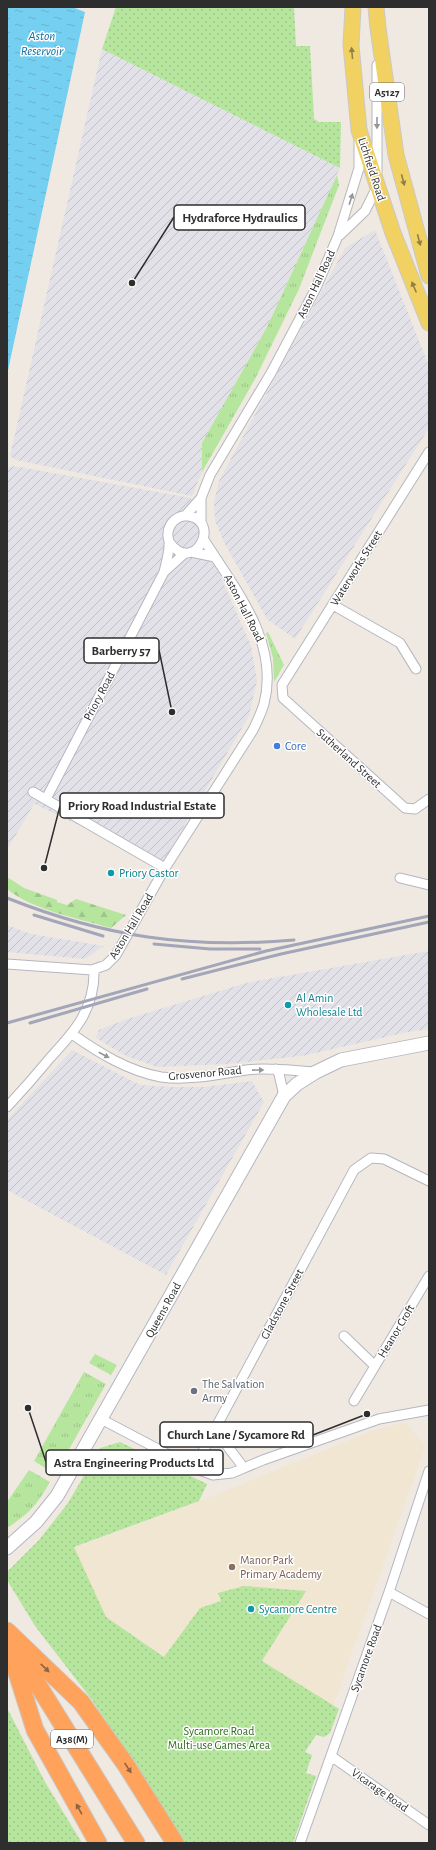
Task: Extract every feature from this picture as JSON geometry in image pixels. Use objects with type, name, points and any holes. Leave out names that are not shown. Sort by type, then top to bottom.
[{"type":"highway","name":"A38(M)","points":[[7,1633],[136,1843]]},
{"type":"highway","points":[[7,1633],[80,1702],[126,1765],[175,1843]]},
{"type":"highway","points":[[7,1641],[35,1730],[98,1843]]},
{"type":"main road","name":"Lichfield Road","points":[[353,7],[351,45],[359,130],[378,185],[392,233],[429,322]]},
{"type":"main road","name":"A5127","points":[[376,7],[396,155],[429,276]]},
{"type":"main road","name":"Grosvenor Road","points":[[316,1072],[341,1060],[429,1043]]},
{"type":"main road","name":"Queens Road","points":[[7,1548],[36,1522],[57,1496],[284,1096],[297,1084],[316,1072]]},
{"type":"street","name":"Aston Hall Road","points":[[338,236],[365,211],[378,185],[378,28]]},
{"type":"street","name":"Aston Hall Road","points":[[170,543],[168,537],[170,525],[174,520],[185,516],[201,498],[217,461],[255,403],[316,288],[338,236],[359,168],[359,130]]},
{"type":"street","name":"Waterworks Street","points":[[282,685],[429,452]]},
{"type":"street","name":"Aston Hall Road","points":[[94,970],[109,964],[116,955],[165,868],[253,730],[264,705],[267,688],[266,653],[239,592],[204,540],[204,528],[201,523],[201,498]]},
{"type":"street","points":[[185,516],[196,519],[201,523]]},
{"type":"street","points":[[188,553],[201,545],[204,540]]},
{"type":"street","points":[[170,543],[174,548],[188,553],[215,557]]},
{"type":"street","name":"Priory Road","points":[[46,799],[164,572],[170,543]]},
{"type":"street","name":"Priory Road","points":[[164,572],[188,553]]},
{"type":"street","points":[[333,604],[400,643],[416,669]]},
{"type":"street","name":"Sutherland Street","points":[[282,685],[283,698],[405,808],[415,809],[429,799]]},
{"type":"street","points":[[33,792],[165,868]]},
{"type":"street","points":[[400,878],[429,885]]},
{"type":"street","points":[[7,964],[94,970],[94,987],[90,1000],[84,1015],[72,1034],[7,1107]]},
{"type":"street","name":"Grosvenor Road","points":[[72,1034],[95,1050],[123,1065],[160,1077],[196,1076],[247,1070],[276,1069],[316,1072]]},
{"type":"street","points":[[276,1069],[279,1074],[284,1096]]},
{"type":"street","name":"Gladstone Street","points":[[194,1468],[354,1170],[371,1158],[384,1160],[429,1181]]},
{"type":"street","name":"Heanor Croft","points":[[354,1401],[429,1276]]},
{"type":"street","name":"Heanor Croft","points":[[344,1336],[375,1366]]},
{"type":"street","points":[[102,1419],[194,1468],[213,1475],[232,1473],[379,1420],[429,1410]]},
{"type":"street","points":[[215,1430],[244,1468]]},
{"type":"street","name":"Sycamore Road","points":[[300,1843],[389,1592],[429,1471]]},
{"type":"street","points":[[389,1592],[429,1614]]},
{"type":"street","name":"Vicarage Road","points":[[331,1756],[429,1825]]},
{"type":"shaded area","points":[[102,49],[340,168],[267,327],[202,443],[202,472],[192,496],[16,460],[10,456]]},
{"type":"shaded area","points":[[375,230],[429,366],[429,428],[295,639],[267,619],[225,544],[215,521],[214,502],[219,481],[345,248]]},
{"type":"shaded area","points":[[14,466],[191,498],[210,552],[251,646],[257,681],[249,716],[161,865],[33,803],[34,804],[7,850],[7,468]]},
{"type":"shaded area","points":[[7,925],[31,934],[104,946],[85,959],[7,952]]},
{"type":"shaded area","name":"Al Amin Wholesale Ltd","points":[[429,951],[429,1029],[408,1032],[302,1056],[227,1064],[157,1067],[126,1056],[96,1038],[99,1030],[124,1020],[246,983]]},
{"type":"shaded area","points":[[72,1050],[140,1085],[204,1087],[252,1081],[264,1102],[166,1275],[7,1190],[7,1120]]},
{"type":"shaded area","name":"Manor Park Primary Academy","points":[[406,1422],[425,1447],[333,1706],[262,1661],[305,1592],[218,1593],[221,1601],[200,1608],[165,1657],[106,1617],[74,1548],[213,1496],[372,1431]]},
{"type":"green space","points":[[116,7],[294,7],[296,46],[310,46],[314,119],[319,122],[341,122],[340,168],[102,49]]},
{"type":"green space","points":[[337,175],[339,185],[299,289],[255,379],[202,472],[202,443],[267,327]]},
{"type":"green space","points":[[268,632],[284,665],[274,682],[273,658],[266,633]]},
{"type":"green space","points":[[7,877],[24,888],[57,900],[57,902],[67,905],[76,899],[126,915],[111,928],[57,913],[18,897],[7,889]]},
{"type":"green space","points":[[95,1354],[117,1365],[111,1375],[89,1363]]},
{"type":"green space","points":[[84,1372],[106,1384],[55,1474],[34,1461]]},
{"type":"green space","name":"Sycamore Road Multi-use Games Area","points":[[120,1442],[207,1484],[199,1501],[74,1547],[106,1617],[164,1657],[200,1608],[221,1601],[218,1593],[244,1586],[306,1591],[262,1661],[339,1709],[330,1733],[324,1737],[316,1735],[305,1752],[312,1755],[306,1773],[316,1776],[293,1843],[185,1843],[92,1700],[35,1626],[7,1580],[7,1572],[39,1540],[68,1503],[100,1448]]},
{"type":"green space","points":[[29,1470],[50,1482],[32,1508],[7,1528],[7,1502]]},
{"type":"green space","points":[[7,1708],[45,1782],[82,1843],[7,1843]]},
{"type":"water","name":"Aston Reservoir","points":[[7,7],[72,7],[85,12],[7,375]]},
{"type":"railway","points":[[7,898],[78,922],[113,931],[148,937],[219,943],[294,940]]},
{"type":"railway","points":[[34,915],[103,936]]},
{"type":"railway","points":[[7,1023],[266,951],[429,916]]},
{"type":"railway","points":[[182,979],[281,954],[429,922]]},
{"type":"railway","points":[[154,944],[210,949],[260,949]]},
{"type":"railway","points":[[30,1023],[147,989]]},
{"type":"place","name":"Hydraforce Hydraulics","points":[[132,283]]},
{"type":"place","name":"Barberry 57","points":[[172,712]]},
{"type":"place","name":"Core","points":[[277,746]]},
{"type":"place","name":"Priory Road Industrial Estate","points":[[44,868]]},
{"type":"place","name":"Priory Castor","points":[[111,873]]},
{"type":"place","name":"Al Amin Wholesale Ltd","points":[[288,1005]]},
{"type":"place","name":"The Salvation Army","points":[[194,1391]]},
{"type":"place","name":"Astra Engineering Products Ltd","points":[[28,1408]]},
{"type":"place","name":"Church Lane / Sycamore Rd","points":[[367,1414]]},
{"type":"place","name":"Manor Park Primary Academy","points":[[232,1567]]},
{"type":"place","name":"Sycamore Centre","points":[[251,1609]]}]
